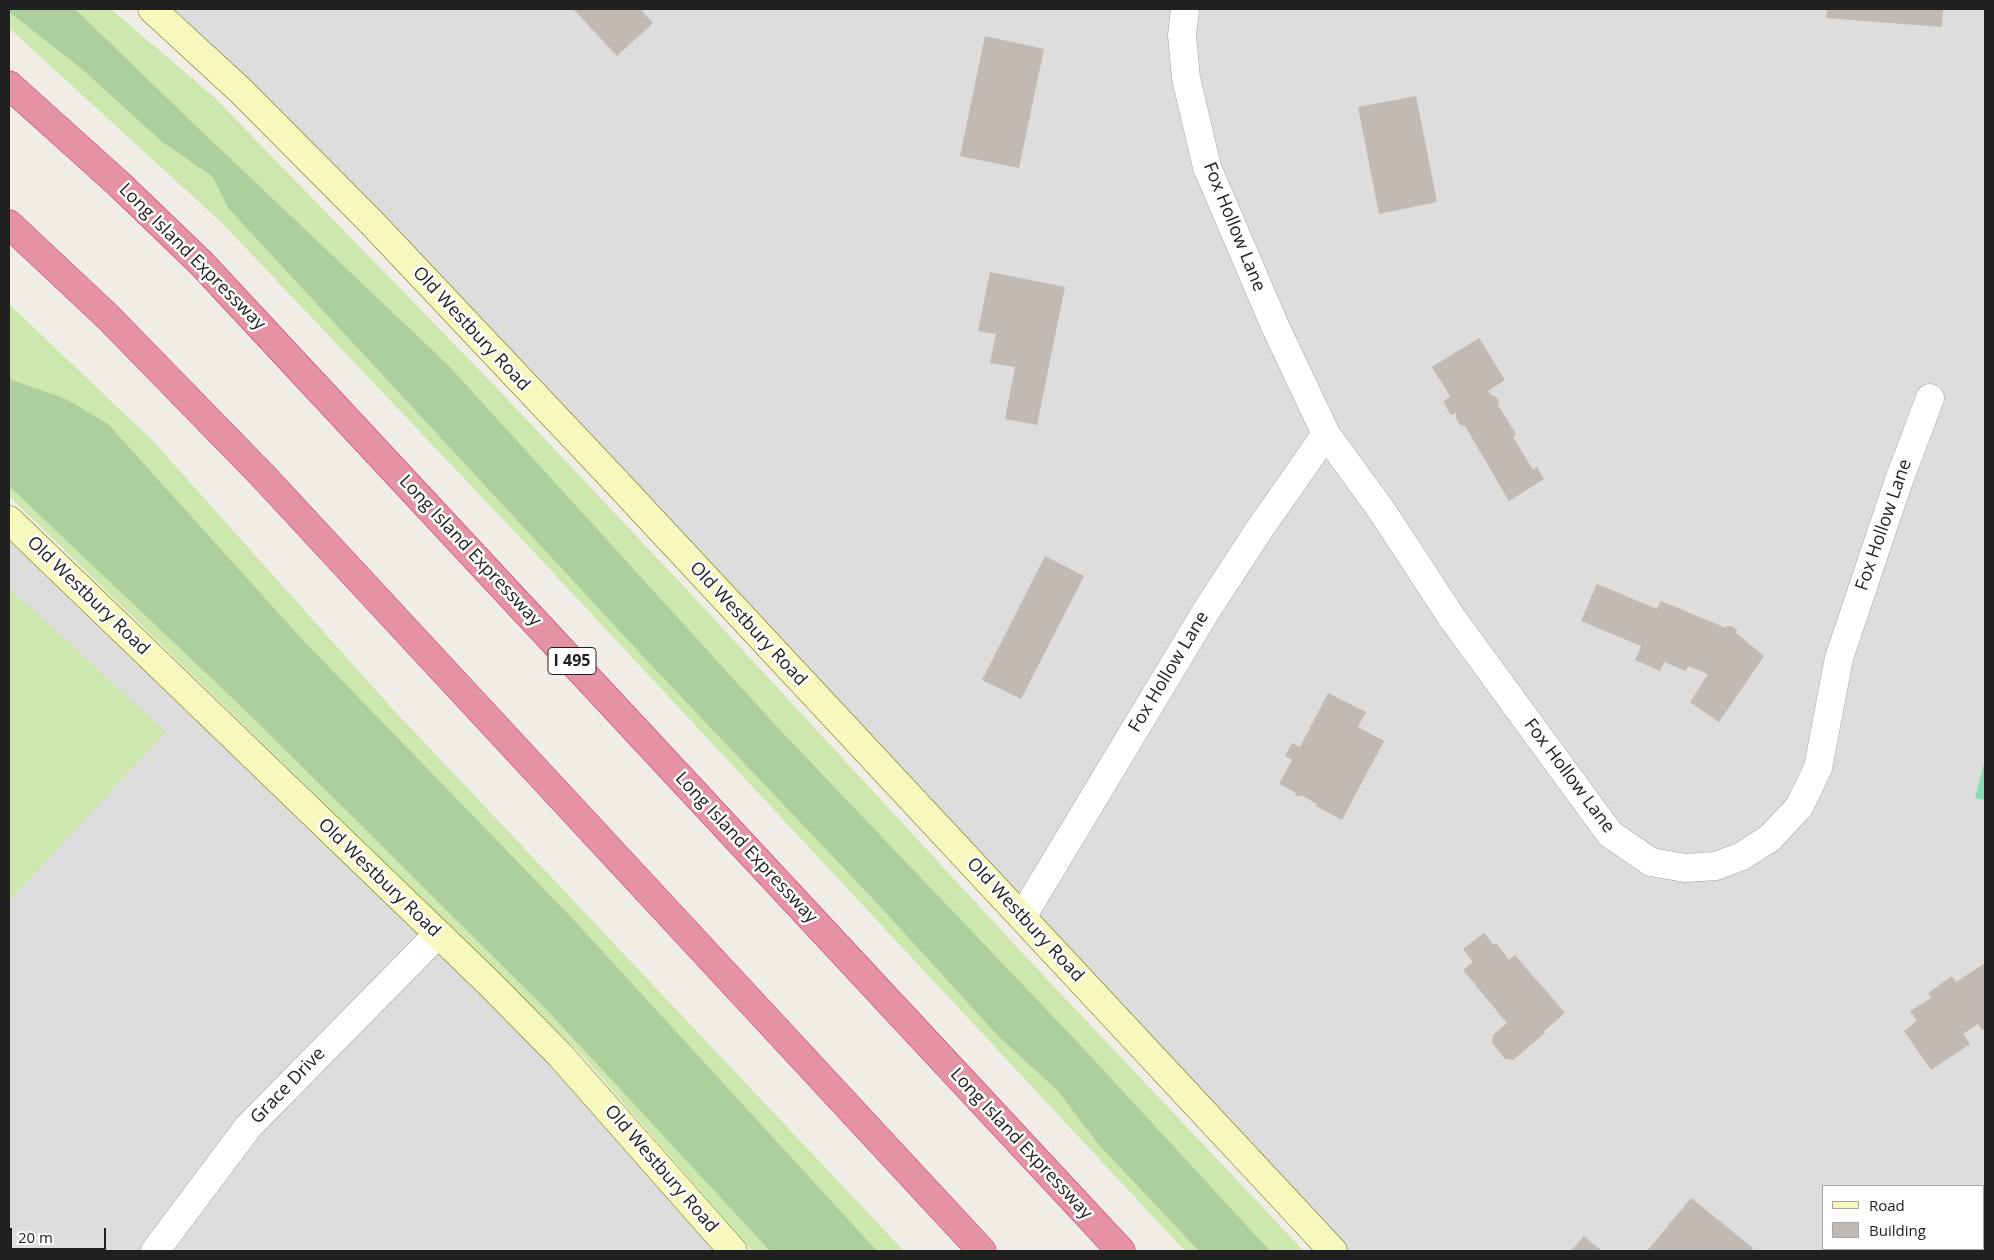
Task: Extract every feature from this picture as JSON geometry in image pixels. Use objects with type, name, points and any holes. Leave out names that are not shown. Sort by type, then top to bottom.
[{"type":"highway","name":"Long Island Expressway","points":[[9,86],[120,185],[202,264],[1121,1251]]},
{"type":"highway","points":[[9,224],[108,317],[257,470],[982,1251]]},
{"type":"main road","name":"Old Westbury Road","points":[[152,9],[241,91],[372,224],[1022,917],[1332,1251]]},
{"type":"main road","name":"Old Westbury Road","points":[[9,520],[438,934],[560,1056],[733,1251]]},
{"type":"street","name":"Fox Hollow Lane","points":[[1185,9],[1182,35],[1186,78],[1207,167],[1275,326],[1326,434],[1382,511],[1452,618],[1610,834],[1651,862],[1685,868],[1716,866],[1742,856],[1770,838],[1799,807],[1818,768],[1839,658],[1898,484],[1930,398]]},
{"type":"street","name":"Fox Hollow Lane","points":[[1022,917],[1208,608],[1259,530],[1326,434]]},
{"type":"street","name":"Grace Drive","points":[[155,1251],[248,1127],[438,934]]},
{"type":"shaded area","points":[[152,9],[1985,9],[1985,1251],[1333,1251]]},
{"type":"shaded area","points":[[9,520],[283,784],[733,1251],[9,1251]]},
{"type":"green space","points":[[9,9],[111,9],[215,98],[494,385],[691,594],[1027,958],[1304,1251],[1185,1251],[531,549],[223,224],[9,28]]},
{"type":"green space","points":[[9,9],[75,9],[448,365],[779,729],[1084,1049],[1270,1251],[1199,1251],[1099,1145],[1057,1090],[999,1037],[875,901],[652,666],[228,208],[213,177],[161,141],[82,69],[9,12]]},
{"type":"green space","points":[[9,304],[153,441],[390,706],[904,1251],[752,1251],[583,1056],[9,496]]},
{"type":"green space","points":[[9,377],[12,380],[66,399],[108,424],[299,636],[572,918],[877,1251],[770,1251],[547,1010],[249,714],[9,486]]},
{"type":"green space","points":[[9,588],[166,732],[9,902]]},
{"type":"green space","points":[[1985,760],[1985,800],[1975,798]]},
{"type":"building","points":[[573,9],[640,9],[653,23],[617,56]]},
{"type":"building","points":[[1827,9],[1943,9],[1942,27],[1826,18]]},
{"type":"building","points":[[985,36],[1044,49],[1019,168],[960,156]]},
{"type":"building","points":[[1416,96],[1437,202],[1379,214],[1358,107]]},
{"type":"building","points":[[990,272],[1065,287],[1037,425],[1005,419],[1015,367],[990,363],[996,334],[978,331]]},
{"type":"building","points":[[1479,338],[1505,380],[1488,391],[1499,401],[1498,405],[1516,434],[1513,437],[1533,470],[1537,467],[1544,479],[1509,501],[1465,426],[1460,425],[1456,418],[1456,413],[1451,415],[1443,402],[1450,396],[1432,367]]},
{"type":"building","points":[[1045,556],[1084,576],[1021,699],[982,680]]},
{"type":"building","points":[[1597,584],[1657,609],[1661,601],[1726,628],[1727,626],[1733,627],[1737,630],[1736,633],[1764,656],[1719,722],[1690,702],[1708,674],[1688,666],[1686,671],[1664,662],[1660,671],[1635,660],[1641,646],[1581,621]]},
{"type":"building","points":[[1328,693],[1366,712],[1358,727],[1384,741],[1342,820],[1316,806],[1317,804],[1301,795],[1300,797],[1295,795],[1296,793],[1279,784],[1292,760],[1285,756],[1292,743],[1300,747]]},
{"type":"building","points":[[1484,933],[1494,945],[1496,943],[1509,960],[1515,955],[1565,1013],[1513,1060],[1505,1059],[1492,1043],[1493,1035],[1507,1023],[1463,970],[1473,962],[1463,949]]},
{"type":"building","points":[[1985,963],[1985,1029],[1982,1030],[1978,1024],[1963,1034],[1970,1044],[1931,1070],[1904,1031],[1917,1021],[1910,1011],[1931,998],[1928,993],[1952,976],[1956,982]]},
{"type":"building","points":[[1691,1198],[1753,1248],[1751,1251],[1647,1251]]},
{"type":"building","points":[[1584,1236],[1602,1251],[1571,1251]]}]
